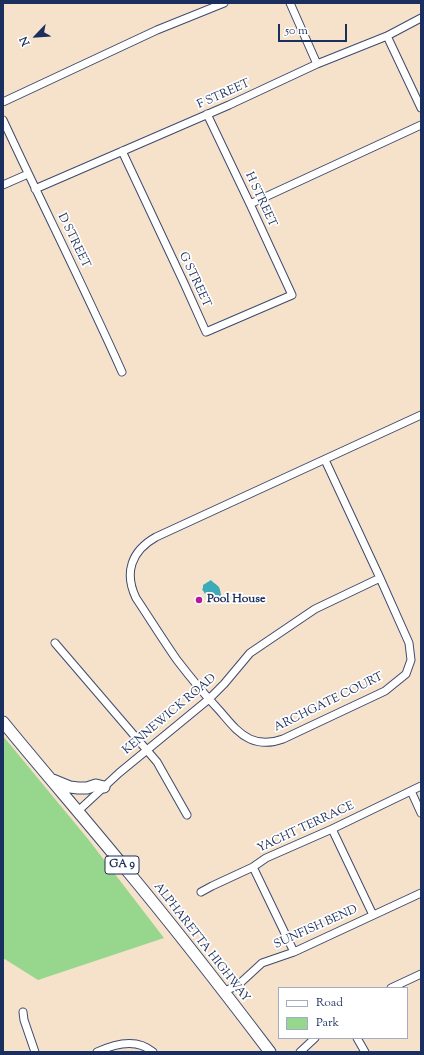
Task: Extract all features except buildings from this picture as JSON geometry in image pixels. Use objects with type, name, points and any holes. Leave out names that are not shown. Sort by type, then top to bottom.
[{"type":"main road","name":"ALPHARETTA HIGHWAY","points":[[3,722],[126,869],[224,991],[270,1052]]},
{"type":"main road","points":[[51,780],[70,787],[87,788],[96,785],[104,787]]},
{"type":"street","points":[[3,102],[157,30],[224,3]]},
{"type":"street","points":[[290,3],[317,64]]},
{"type":"street","name":"F STREET","points":[[35,189],[229,105],[317,64],[387,36],[421,18]]},
{"type":"street","points":[[387,36],[421,108]]},
{"type":"street","name":"H STREET","points":[[207,114],[292,295]]},
{"type":"street","name":"D STREET","points":[[3,120],[104,331],[122,372]]},
{"type":"street","points":[[250,204],[421,125]]},
{"type":"street","name":"G STREET","points":[[122,152],[206,332],[292,295]]},
{"type":"street","points":[[3,185],[28,174]]},
{"type":"street","name":"ARCHGATE COURT","points":[[325,460],[409,643],[411,660],[406,674],[385,691],[283,739],[267,742],[256,741],[240,733],[209,699],[178,660],[136,598],[132,588],[130,576],[130,571],[134,560],[140,549],[156,538],[421,415]]},
{"type":"street","name":"KENNEWICK ROAD","points":[[77,812],[147,749],[209,699],[224,684],[250,653],[315,610],[380,578]]},
{"type":"street","points":[[55,643],[157,762],[187,815]]},
{"type":"street","name":"YACHT TERRACE","points":[[201,892],[266,858],[421,786]]},
{"type":"street","points":[[411,791],[421,813]]},
{"type":"street","points":[[332,828],[373,915]]},
{"type":"street","points":[[253,866],[294,952]]},
{"type":"street","name":"SUNFISH BEND","points":[[224,991],[237,986],[262,963],[294,952],[421,892]]},
{"type":"street","points":[[393,987],[421,974]]},
{"type":"street","points":[[23,1012],[24,1020],[35,1052]]},
{"type":"street","points":[[300,1052],[314,1039]]},
{"type":"street","points":[[358,1039],[365,1052]]},
{"type":"street","points":[[97,1052],[104,1048],[126,1043],[139,1044],[153,1052]]},
{"type":"green space","points":[[3,736],[88,839],[164,938],[38,980],[3,958]]},
{"type":"water","points":[[211,580],[219,587],[222,597],[214,603],[210,602],[202,589],[203,585]]},
{"type":"place","name":"Pool House","points":[[199,600]]}]
